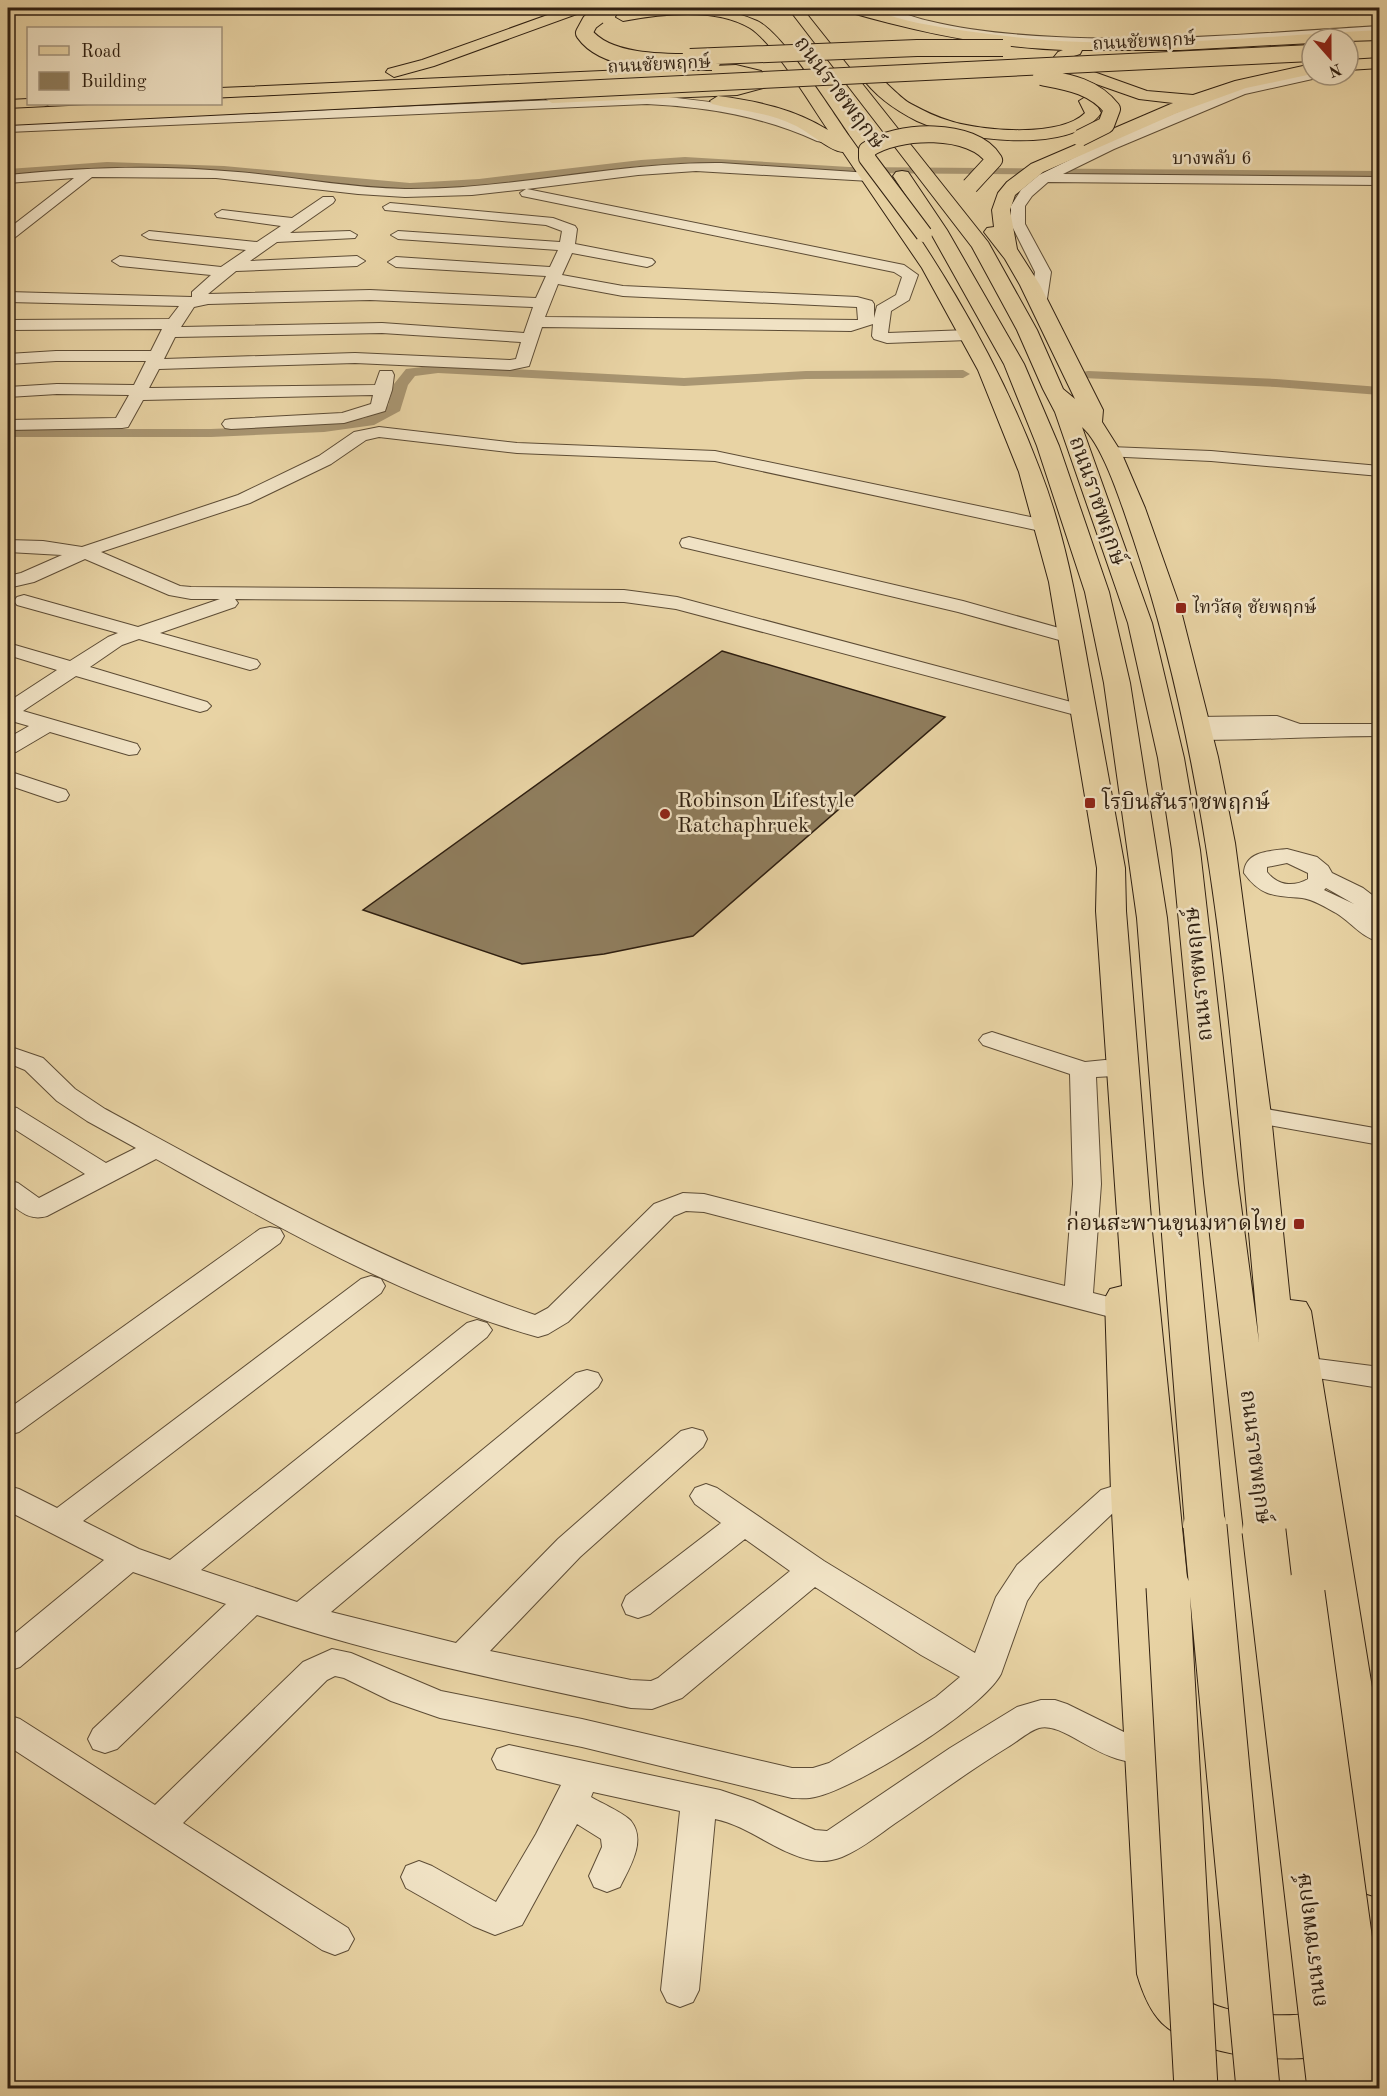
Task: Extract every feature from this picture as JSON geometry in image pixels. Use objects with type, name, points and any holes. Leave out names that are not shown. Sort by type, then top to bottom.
[{"type":"main road","points":[[222,92],[346,80],[406,70],[580,8]]},
{"type":"main road","name":"ถนนราชพฤกษ์","points":[[795,8],[905,167],[1014,364],[1048,446],[1097,592],[1117,683],[1142,841],[1161,1008],[1205,1526],[1258,2088]]},
{"type":"main road","points":[[850,8],[907,25],[958,35],[1091,46],[1164,46],[1380,35]]},
{"type":"main road","points":[[988,370],[921,251],[859,163],[780,50],[755,25],[725,14],[695,10],[618,12],[598,16],[590,22],[584,33],[593,46],[627,56],[670,62],[914,55],[1146,67],[1300,60]]},
{"type":"main road","points":[[618,12],[602,28],[600,33],[602,38],[620,49],[659,56],[727,56],[917,48],[1117,50],[1300,46]]},
{"type":"main road","points":[[222,100],[359,97],[917,76],[1034,83],[1067,90],[1088,101],[1093,113],[1088,120],[1064,130],[1004,135],[955,129],[928,119],[892,100],[876,86],[829,26]]},
{"type":"main road","name":"ถนนราชพฤกษ์","points":[[798,40],[838,93]]},
{"type":"main road","points":[[1360,44],[1380,43]]},
{"type":"main road","points":[[1091,46],[1063,55],[1058,62],[1062,67],[1078,75],[1145,96],[1196,99]]},
{"type":"main road","name":"ถนนชัยพฤกษ์","points":[[222,100],[1300,47]]},
{"type":"main road","points":[[1360,51],[1380,50]]},
{"type":"main road","name":"ถนนชัยพฤกษ์","points":[[8,117],[1300,54]]},
{"type":"main road","points":[[1360,57],[1380,56]]},
{"type":"main road","points":[[1360,64],[1380,63]]},
{"type":"main road","points":[[39,122],[737,90],[764,83],[755,74],[736,70],[222,92]]},
{"type":"main road","points":[[8,126],[359,97],[864,71],[1020,74],[1087,88],[1107,101],[1112,109],[1112,116],[1106,124],[1080,138],[1019,164],[967,197],[969,218],[981,246]]},
{"type":"main road","points":[[1008,248],[1000,218],[1001,205],[1006,193],[1015,184],[1044,174],[1196,99],[1246,81],[1300,71]]},
{"type":"main road","points":[[616,96],[704,99],[757,108],[806,122],[820,130],[859,163]]},
{"type":"main road","points":[[8,105],[27,104]]},
{"type":"main road","points":[[8,111],[143,105]]},
{"type":"main road","name":"ถนนราชพฤกษ์","points":[[866,129],[981,246],[1027,330],[1053,389],[1066,412],[1140,623],[1171,758],[1186,850],[1221,1183],[1329,2088]]},
{"type":"main road","points":[[977,191],[994,160],[991,151],[980,144],[956,138],[917,135],[880,141],[867,150],[867,158],[924,234],[950,277],[974,324],[988,370],[1030,472],[1061,582]]},
{"type":"main road","points":[[983,216],[1008,248],[1039,298],[1059,346],[1092,410],[1095,427]]},
{"type":"main road","points":[[1053,389],[1095,427]]},
{"type":"main road","name":"ถนนราชพฤกษ์","points":[[1095,427],[1110,452],[1134,508],[1168,607],[1198,728],[1222,850],[1255,1115],[1303,1593],[1371,2088]]},
{"type":"main road","points":[[1061,582],[1066,504]]},
{"type":"main road","name":"ถนนราชพฤกษ์","points":[[1061,582],[1110,868],[1135,1231],[1168,1587],[1196,2088]]},
{"type":"main road","points":[[1110,868],[1161,1008]]},
{"type":"main road","points":[[1221,1183],[1249,1074]]},
{"type":"main road","name":"ถนนราชพฤกษ์","points":[[1259,1155],[1282,1247],[1380,1879]]},
{"type":"main road","name":"ถนนราชพฤกษ์","points":[[1135,1231],[1126,1269],[1122,1310],[1130,1493],[1160,1974],[1165,1992],[1172,2002],[1196,2021],[1217,2027],[1282,2037],[1330,2036],[1360,2024],[1380,2003]]},
{"type":"street","points":[[75,23],[90,8]]},
{"type":"street","points":[[8,9],[164,8]]},
{"type":"street","points":[[869,8],[933,25],[993,34],[1051,39],[1148,41],[1380,30]]},
{"type":"street","points":[[1360,69],[1380,67]]},
{"type":"street","points":[[1039,298],[1043,272],[1018,224],[1018,206],[1044,174],[1240,92],[1300,77]]},
{"type":"street","points":[[8,126],[109,126],[647,100],[696,103],[748,110],[793,124],[859,163]]},
{"type":"street","points":[[8,179],[80,180],[216,174],[402,193],[506,188],[673,168],[859,163]]},
{"type":"street","name":"บางพลับ 6","points":[[1044,174],[1380,181]]},
{"type":"street","points":[[8,236],[80,180]]},
{"type":"street","points":[[506,188],[899,268],[910,275],[903,297],[882,309],[880,336],[887,339],[968,335]]},
{"type":"street","points":[[8,359],[56,356],[154,360],[355,358],[519,364],[523,362],[542,303],[567,247],[570,229],[548,221],[250,191]]},
{"type":"street","points":[[8,425],[30,423],[121,424],[140,393],[170,328],[193,299],[259,247],[328,200]]},
{"type":"street","points":[[222,214],[296,223]]},
{"type":"street","points":[[149,234],[259,247]]},
{"type":"street","points":[[398,234],[567,247],[647,262]]},
{"type":"street","points":[[274,238],[350,235]]},
{"type":"street","points":[[120,261],[229,269],[357,261]]},
{"type":"street","points":[[8,325],[535,330],[851,326],[866,323],[866,304],[857,302],[633,291],[554,275],[396,262]]},
{"type":"street","points":[[8,297],[193,299],[370,295],[542,303]]},
{"type":"street","points":[[231,424],[345,418],[378,407],[384,390],[388,359]]},
{"type":"street","points":[[8,392],[57,389],[140,393],[384,390]]},
{"type":"street","points":[[8,582],[27,578],[102,545],[244,499],[325,460],[356,438],[379,432],[518,448],[715,456],[1045,526]]},
{"type":"street","points":[[1110,452],[1211,456],[1380,471]]},
{"type":"street","points":[[689,543],[963,607],[1070,636]]},
{"type":"street","points":[[8,546],[43,547],[176,591],[191,593],[624,596],[677,603],[704,616]]},
{"type":"street","points":[[78,557],[164,601],[616,607],[704,616],[1084,719]]},
{"type":"street","points":[[24,602],[250,664]]},
{"type":"street","points":[[8,712],[115,641],[228,603]]},
{"type":"street","points":[[8,649],[200,706]]},
{"type":"street","points":[[8,712],[129,749]]},
{"type":"street","points":[[1198,728],[1277,722],[1298,730],[1380,730]]},
{"type":"street","points":[[8,747],[47,725]]},
{"type":"street","points":[[8,778],[58,795]]},
{"type":"street","points":[[1222,850],[1260,861]]},
{"type":"street","points":[[1314,883],[1315,866],[1298,857],[1277,856],[1260,861],[1255,866],[1254,872],[1264,884],[1284,891],[1314,883],[1355,893],[1380,913]]},
{"type":"street","points":[[1314,883],[1380,934]]},
{"type":"street","points":[[992,1040],[1083,1070],[1123,1069]]},
{"type":"street","points":[[8,1054],[34,1064],[66,1095],[96,1115],[347,1249],[418,1282],[538,1327],[558,1315],[664,1210],[683,1202],[704,1203],[1122,1310]]},
{"type":"street","points":[[1078,1299],[1087,1184],[1083,1070]]},
{"type":"street","points":[[8,1114],[105,1175]]},
{"type":"street","points":[[1255,1115],[1380,1137]]},
{"type":"street","points":[[8,1189],[37,1210],[157,1148]]},
{"type":"street","points":[[8,1424],[270,1236]]},
{"type":"street","points":[[59,1523],[371,1286]]},
{"type":"street","points":[[175,1573],[477,1330]]},
{"type":"street","points":[[1302,1367],[1380,1378]]},
{"type":"street","points":[[302,1617],[587,1380]]},
{"type":"street","points":[[462,1658],[569,1548],[692,1439]]},
{"type":"street","points":[[158,1825],[315,1671],[332,1662],[351,1666],[403,1691],[440,1704],[582,1733],[792,1784],[814,1783],[841,1773],[948,1707],[984,1674],[1012,1597],[1028,1574],[1102,1505],[1112,1498],[1130,1493]]},
{"type":"street","points":[[706,1496],[813,1570],[933,1646],[984,1674]]},
{"type":"street","points":[[11,1502],[128,1558],[302,1617],[462,1658],[631,1694],[652,1695],[670,1688],[813,1570]]},
{"type":"street","points":[[638,1605],[744,1522]]},
{"type":"street","points":[[8,1658],[128,1558]]},
{"type":"street","points":[[105,1739],[252,1600]]},
{"type":"street","points":[[509,1759],[577,1789],[699,1801],[740,1811],[811,1845],[823,1847],[843,1840],[963,1758],[1029,1717],[1055,1714],[1120,1746],[1129,1749],[1146,1749]]},
{"type":"street","points":[[8,1729],[335,1939]]},
{"type":"street","points":[[577,1789],[618,1832],[620,1847],[607,1876]]},
{"type":"street","points":[[419,1877],[486,1916],[495,1919],[503,1918],[509,1914],[530,1881],[577,1789]]},
{"type":"street","points":[[680,1990],[699,1801]]},
{"type":"building","name":"Robinson Lifestyle Ratchaphruek","points":[[722,651],[945,717],[693,936],[604,954],[522,964],[363,910]]},
{"type":"waterway","points":[[8,172],[107,165],[224,169],[410,187],[479,183],[641,163],[685,160],[849,170],[1380,174]]},
{"type":"waterway","points":[[8,433],[211,433],[324,428],[369,422],[395,408],[401,384],[411,372],[438,369],[684,382],[806,375],[963,374]]},
{"type":"waterway","points":[[1088,375],[1276,383],[1380,391]]},
{"type":"place","name":"ไทวัสดุ ชัยพฤกษ์","points":[[1181,608]]},
{"type":"place","name":"โรบินสันราชพฤกษ์","points":[[1090,803]]},
{"type":"place","name":"Robinson Lifestyle Ratchaphruek","points":[[665,814]]},
{"type":"place","name":"ก่อนสะพานขุนมหาดไทย","points":[[1299,1224]]}]
